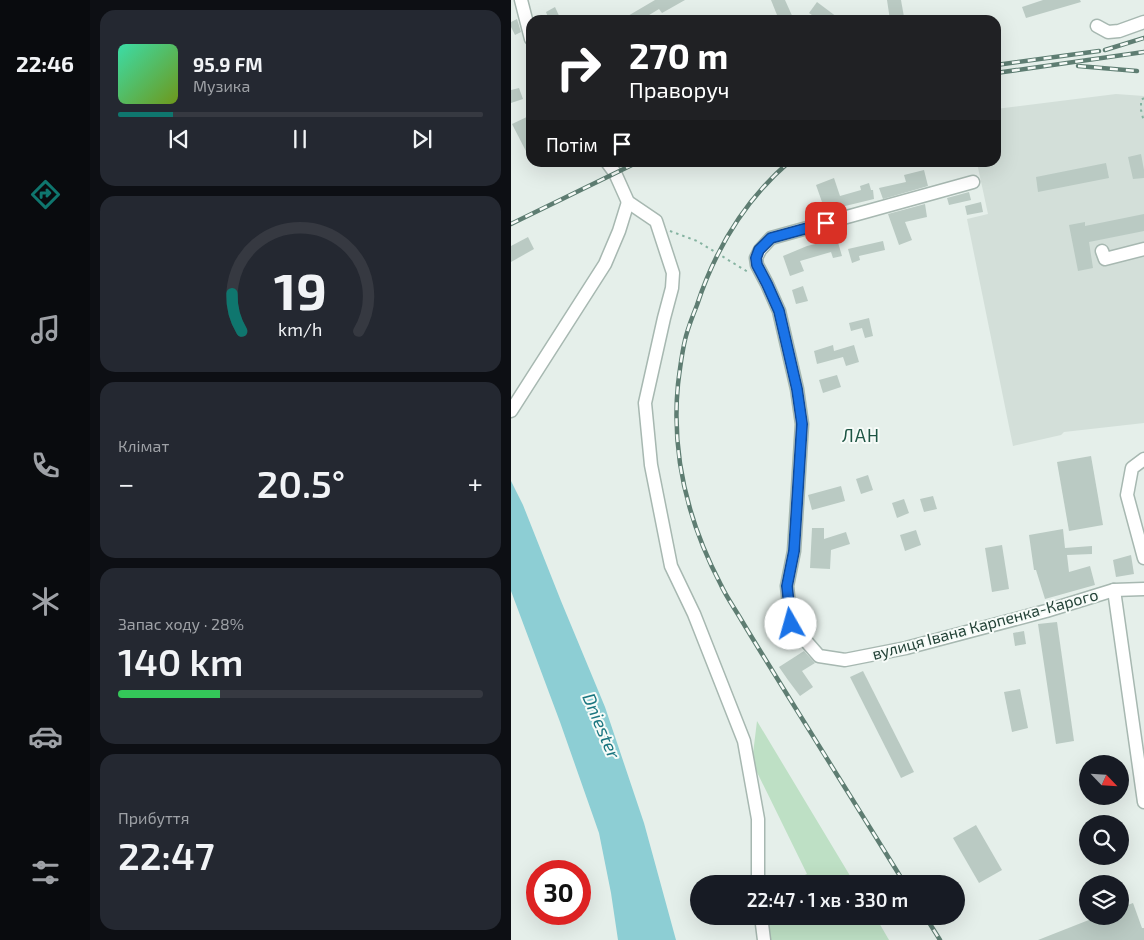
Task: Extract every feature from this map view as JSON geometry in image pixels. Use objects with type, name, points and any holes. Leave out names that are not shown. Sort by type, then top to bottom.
[{"type":"street","points":[[521,0],[526,20]]},
{"type":"street","points":[[1097,26],[1108,32],[1119,31],[1144,22]]},
{"type":"street","points":[[611,167],[628,202],[656,221],[673,273],[672,288],[645,403],[651,465],[671,566],[694,614],[744,741],[758,819],[759,875]]},
{"type":"street","name":"вулиця Івана Карпенка-Карого","points":[[973,182],[771,238],[759,250],[756,258],[757,265],[779,311],[797,389],[802,424],[794,551],[787,586],[791,624],[819,656],[845,660],[906,648],[1046,611],[1114,590],[1144,589]]},
{"type":"street","points":[[511,411],[605,264],[619,231],[628,202]]},
{"type":"street","points":[[1102,251],[1105,259],[1144,249]]},
{"type":"street","points":[[1144,459],[1132,468],[1127,494],[1144,558]]},
{"type":"street","points":[[1114,590],[1144,802]]},
{"type":"street","points":[[762,925],[763,940]]},
{"type":"path","points":[[1144,98],[1141,100],[1141,110],[1144,122]]},
{"type":"path","points":[[656,221],[669,230],[697,241],[767,284]]},
{"type":"shaded area","points":[[1116,94],[1144,96],[1144,423],[1064,432],[1061,435],[1013,446],[967,219],[988,214],[978,167],[1001,167],[1001,108]]},
{"type":"green space","points":[[757,721],[850,875],[805,875],[807,874],[752,762]]},
{"type":"green space","points":[[767,925],[880,925],[889,940],[769,940]]},
{"type":"water","name":"Dniester","points":[[511,481],[523,505],[605,707],[644,823],[676,940],[618,940],[599,833],[511,591]]},
{"type":"building","points":[[655,0],[685,0],[662,13],[659,9],[649,15],[630,15]]},
{"type":"building","points":[[771,0],[785,0],[792,15],[777,15]]},
{"type":"building","points":[[887,0],[901,0],[904,15],[889,15]]},
{"type":"building","points":[[1043,0],[1080,0],[1081,2],[1026,18],[1022,7]]},
{"type":"building","points":[[817,2],[834,15],[812,15],[809,13]]},
{"type":"building","points":[[555,7],[559,15],[547,15],[546,12]]},
{"type":"building","points":[[517,19],[521,32],[515,35],[511,22]]},
{"type":"building","points":[[519,88],[523,99],[511,103],[511,90]]},
{"type":"building","points":[[526,117],[526,151],[512,124]]},
{"type":"building","points":[[1141,154],[1144,178],[1133,179],[1128,157]]},
{"type":"building","points":[[1106,163],[1109,178],[1038,192],[1036,177]]},
{"type":"building","points":[[924,170],[928,186],[883,199],[879,188],[906,182],[904,175]]},
{"type":"building","points":[[834,178],[840,196],[861,190],[860,186],[869,183],[871,190],[873,190],[874,199],[841,207],[819,215],[815,204],[822,202],[816,185]]},
{"type":"building","points":[[969,192],[971,200],[949,205],[947,198]]},
{"type":"building","points":[[981,202],[983,212],[967,215],[965,206]]},
{"type":"building","points":[[925,204],[927,217],[905,222],[912,240],[899,245],[888,214]]},
{"type":"building","points":[[1144,214],[1144,231],[1089,242],[1093,268],[1078,271],[1069,225],[1085,222],[1085,226]]},
{"type":"building","points":[[528,237],[534,249],[511,262],[511,246]]},
{"type":"building","points":[[837,239],[842,256],[833,258],[831,252],[800,261],[804,271],[790,276],[783,256],[807,246]]},
{"type":"building","points":[[883,241],[885,250],[859,256],[860,260],[852,263],[848,249]]},
{"type":"building","points":[[803,286],[808,301],[796,304],[792,290]]},
{"type":"building","points":[[869,318],[873,336],[865,338],[862,328],[851,331],[849,323]]},
{"type":"building","points":[[833,345],[834,351],[854,345],[859,362],[846,366],[843,357],[817,364],[814,351]]},
{"type":"building","points":[[837,375],[841,387],[823,393],[819,380]]},
{"type":"building","points":[[1091,456],[1103,525],[1069,531],[1057,462]]},
{"type":"building","points":[[868,475],[873,490],[861,494],[856,479]]},
{"type":"building","points":[[841,486],[845,501],[812,510],[808,495]]},
{"type":"building","points":[[933,496],[937,509],[924,512],[920,499]]},
{"type":"building","points":[[904,499],[909,513],[897,518],[892,503]]},
{"type":"building","points":[[812,528],[824,528],[824,539],[846,532],[850,544],[831,550],[830,569],[810,568]]},
{"type":"building","points":[[1063,529],[1065,548],[1092,546],[1092,554],[1067,555],[1069,572],[1090,566],[1095,585],[1045,599],[1036,570],[1034,570],[1029,535]]},
{"type":"building","points":[[916,530],[921,545],[905,551],[900,535]]},
{"type":"building","points":[[1002,545],[1009,589],[992,592],[985,548]]},
{"type":"building","points":[[1131,555],[1134,574],[1116,577],[1113,560]]},
{"type":"building","points":[[1057,622],[1074,741],[1056,744],[1038,624]]},
{"type":"building","points":[[1024,631],[1026,644],[1015,646],[1013,633]]},
{"type":"building","points":[[804,651],[815,663],[802,671],[813,687],[800,696],[779,667]]},
{"type":"building","points":[[863,671],[914,772],[901,778],[850,677]]},
{"type":"building","points":[[1020,689],[1028,728],[1012,732],[1004,692]]},
{"type":"building","points":[[976,825],[1002,870],[979,883],[953,838]]},
{"type":"building","points":[[1133,903],[1142,928],[1144,928],[1144,940],[1038,940],[1079,924],[1129,925],[1129,905]]},
{"type":"railway","points":[[1105,50],[1144,38]]},
{"type":"railway","points":[[1001,64],[1099,51]]},
{"type":"railway","points":[[1001,72],[1144,52]]},
{"type":"railway","points":[[1078,66],[1137,71]]},
{"type":"railway","points":[[511,224],[628,167]]},
{"type":"railway","points":[[784,167],[745,209],[733,227],[713,265],[691,320],[683,348],[678,384],[676,410],[680,462],[691,512],[699,537],[725,593],[899,875]]},
{"type":"railway","points":[[931,925],[940,940]]},
{"type":"district","name":"ЛАН","points":[[861,436]]},
{"type":"route","points":[[791,624],[787,586],[794,551],[802,424],[797,389],[779,311],[757,265],[756,258],[759,250],[771,238],[826,223]]}]
